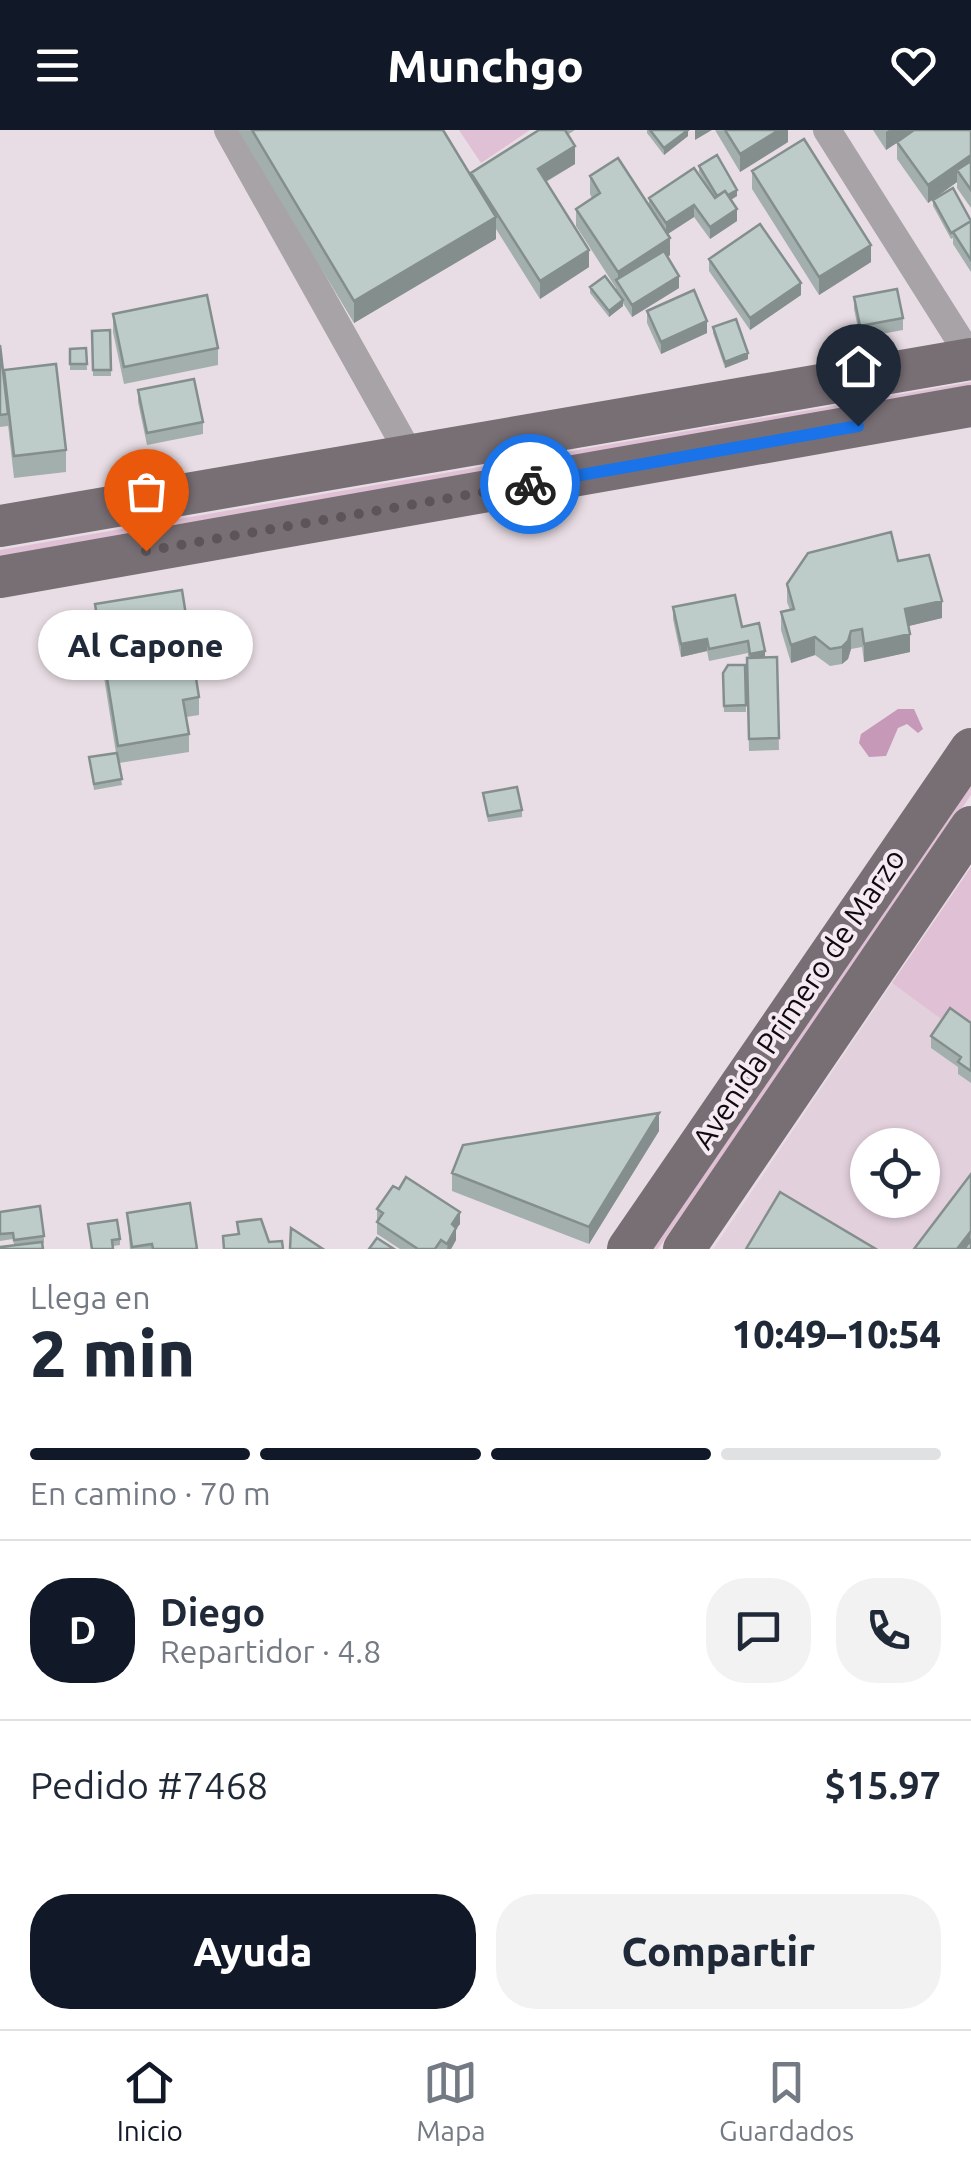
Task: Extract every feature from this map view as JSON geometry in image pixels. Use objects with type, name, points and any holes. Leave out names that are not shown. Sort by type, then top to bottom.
[{"type":"main road","points":[[0,526],[971,358]]},
{"type":"main road","points":[[0,576],[971,406]]},
{"type":"main road","points":[[249,483],[256,532]]},
{"type":"main road","name":"Avenida Primero de Marzo","points":[[628,1249],[971,748]]},
{"type":"main road","name":"Avenida Primero de Marzo","points":[[684,1249],[971,827]]},
{"type":"street","points":[[228,130],[410,456]]},
{"type":"street","points":[[828,130],[971,358]]},
{"type":"shaded area","points":[[459,130],[530,130],[481,163]]},
{"type":"shaded area","points":[[971,382],[971,394],[0,562],[0,550]]},
{"type":"shaded area","points":[[898,709],[914,709],[923,729],[918,733],[907,724],[898,728],[886,756],[869,757],[859,743],[861,734]]},
{"type":"shaded area","points":[[971,771],[971,795],[658,1249],[642,1249]]},
{"type":"shaded area","points":[[971,867],[971,1041],[892,983]]},
{"type":"shaded area","points":[[892,983],[971,1041],[971,1249],[713,1249]]},
{"type":"building","points":[[252,130],[443,130],[496,217],[354,301]]},
{"type":"building","points":[[539,130],[565,130],[575,146],[538,169],[589,250],[540,281],[471,173]]},
{"type":"building","points":[[650,130],[688,130],[664,148]]},
{"type":"building","points":[[725,130],[779,130],[740,154]]},
{"type":"building","points":[[914,130],[971,130],[971,155],[928,185],[897,142]]},
{"type":"building","points":[[804,139],[871,245],[819,277],[752,171]]},
{"type":"building","points":[[717,155],[737,190],[728,195],[725,191],[717,196],[699,166]]},
{"type":"building","points":[[618,158],[670,238],[618,272],[576,209],[600,193],[590,176]]},
{"type":"building","points":[[971,161],[971,190],[957,170]]},
{"type":"building","points":[[694,168],[715,198],[725,191],[737,209],[710,227],[694,205],[666,223],[649,198]]},
{"type":"building","points":[[953,188],[971,221],[951,233],[933,200]]},
{"type":"building","points":[[971,221],[971,260],[953,232]]},
{"type":"building","points":[[760,224],[801,283],[750,318],[709,259]]},
{"type":"building","points":[[664,251],[679,276],[632,305],[616,280]]},
{"type":"building","points":[[605,276],[623,300],[609,311],[590,287]]},
{"type":"building","points":[[897,289],[903,318],[860,326],[854,297]]},
{"type":"building","points":[[694,290],[707,321],[661,342],[647,311]]},
{"type":"building","points":[[207,295],[218,348],[124,367],[113,314]]},
{"type":"building","points":[[736,319],[748,353],[725,362],[713,327]]},
{"type":"building","points":[[110,330],[111,370],[93,370],[92,331]]},
{"type":"building","points":[[0,345],[8,414],[0,415]]},
{"type":"building","points":[[86,348],[87,364],[70,364],[70,349]]},
{"type":"building","points":[[56,364],[66,450],[14,456],[4,370]]},
{"type":"building","points":[[194,379],[203,422],[147,433],[138,390]]},
{"type":"building","points":[[891,532],[898,561],[929,555],[942,601],[905,609],[910,634],[864,644],[862,629],[851,631],[842,647],[830,649],[815,637],[791,645],[781,612],[794,609],[787,584],[808,553]]},
{"type":"building","points":[[182,590],[199,697],[183,700],[189,734],[118,746],[95,604]]},
{"type":"building","points":[[735,595],[742,627],[759,623],[765,651],[750,654],[748,641],[709,649],[707,639],[681,644],[673,607]]},
{"type":"building","points":[[777,657],[779,738],[749,739],[747,658]]},
{"type":"building","points":[[728,665],[745,665],[746,705],[724,706],[723,673]]},
{"type":"building","points":[[117,753],[122,779],[94,784],[89,757]]},
{"type":"building","points":[[517,787],[522,810],[488,816],[483,793]]},
{"type":"building","points":[[950,1008],[971,1023],[971,1071],[958,1062],[961,1057],[931,1036]]},
{"type":"building","points":[[659,1113],[589,1227],[452,1173],[463,1145]]},
{"type":"building","points":[[971,1174],[971,1231],[957,1249],[914,1249]]},
{"type":"building","points":[[406,1177],[460,1212],[447,1244],[441,1240],[435,1249],[418,1249],[377,1222],[383,1213],[377,1209],[393,1186],[399,1189]]},
{"type":"building","points":[[780,1192],[876,1249],[746,1249]]},
{"type":"building","points":[[190,1203],[197,1249],[153,1249],[152,1244],[132,1247],[127,1213]]},
{"type":"building","points":[[40,1206],[44,1236],[14,1240],[13,1233],[0,1234],[0,1212]]},
{"type":"building","points":[[261,1219],[269,1242],[282,1241],[283,1249],[224,1249],[223,1236],[239,1234],[237,1222]]},
{"type":"building","points":[[117,1220],[120,1239],[112,1240],[113,1249],[92,1249],[88,1224]]},
{"type":"building","points":[[291,1228],[323,1249],[290,1249]]},
{"type":"building","points":[[377,1238],[394,1249],[369,1249]]},
{"type":"building","points":[[42,1242],[43,1249],[0,1249],[0,1247]]},
{"type":"way so far","points":[[146,551],[530,484]]},
{"type":"place","name":"Al Capone","points":[[146,551]]},
{"type":"route","points":[[530,484],[858,426]]}]
